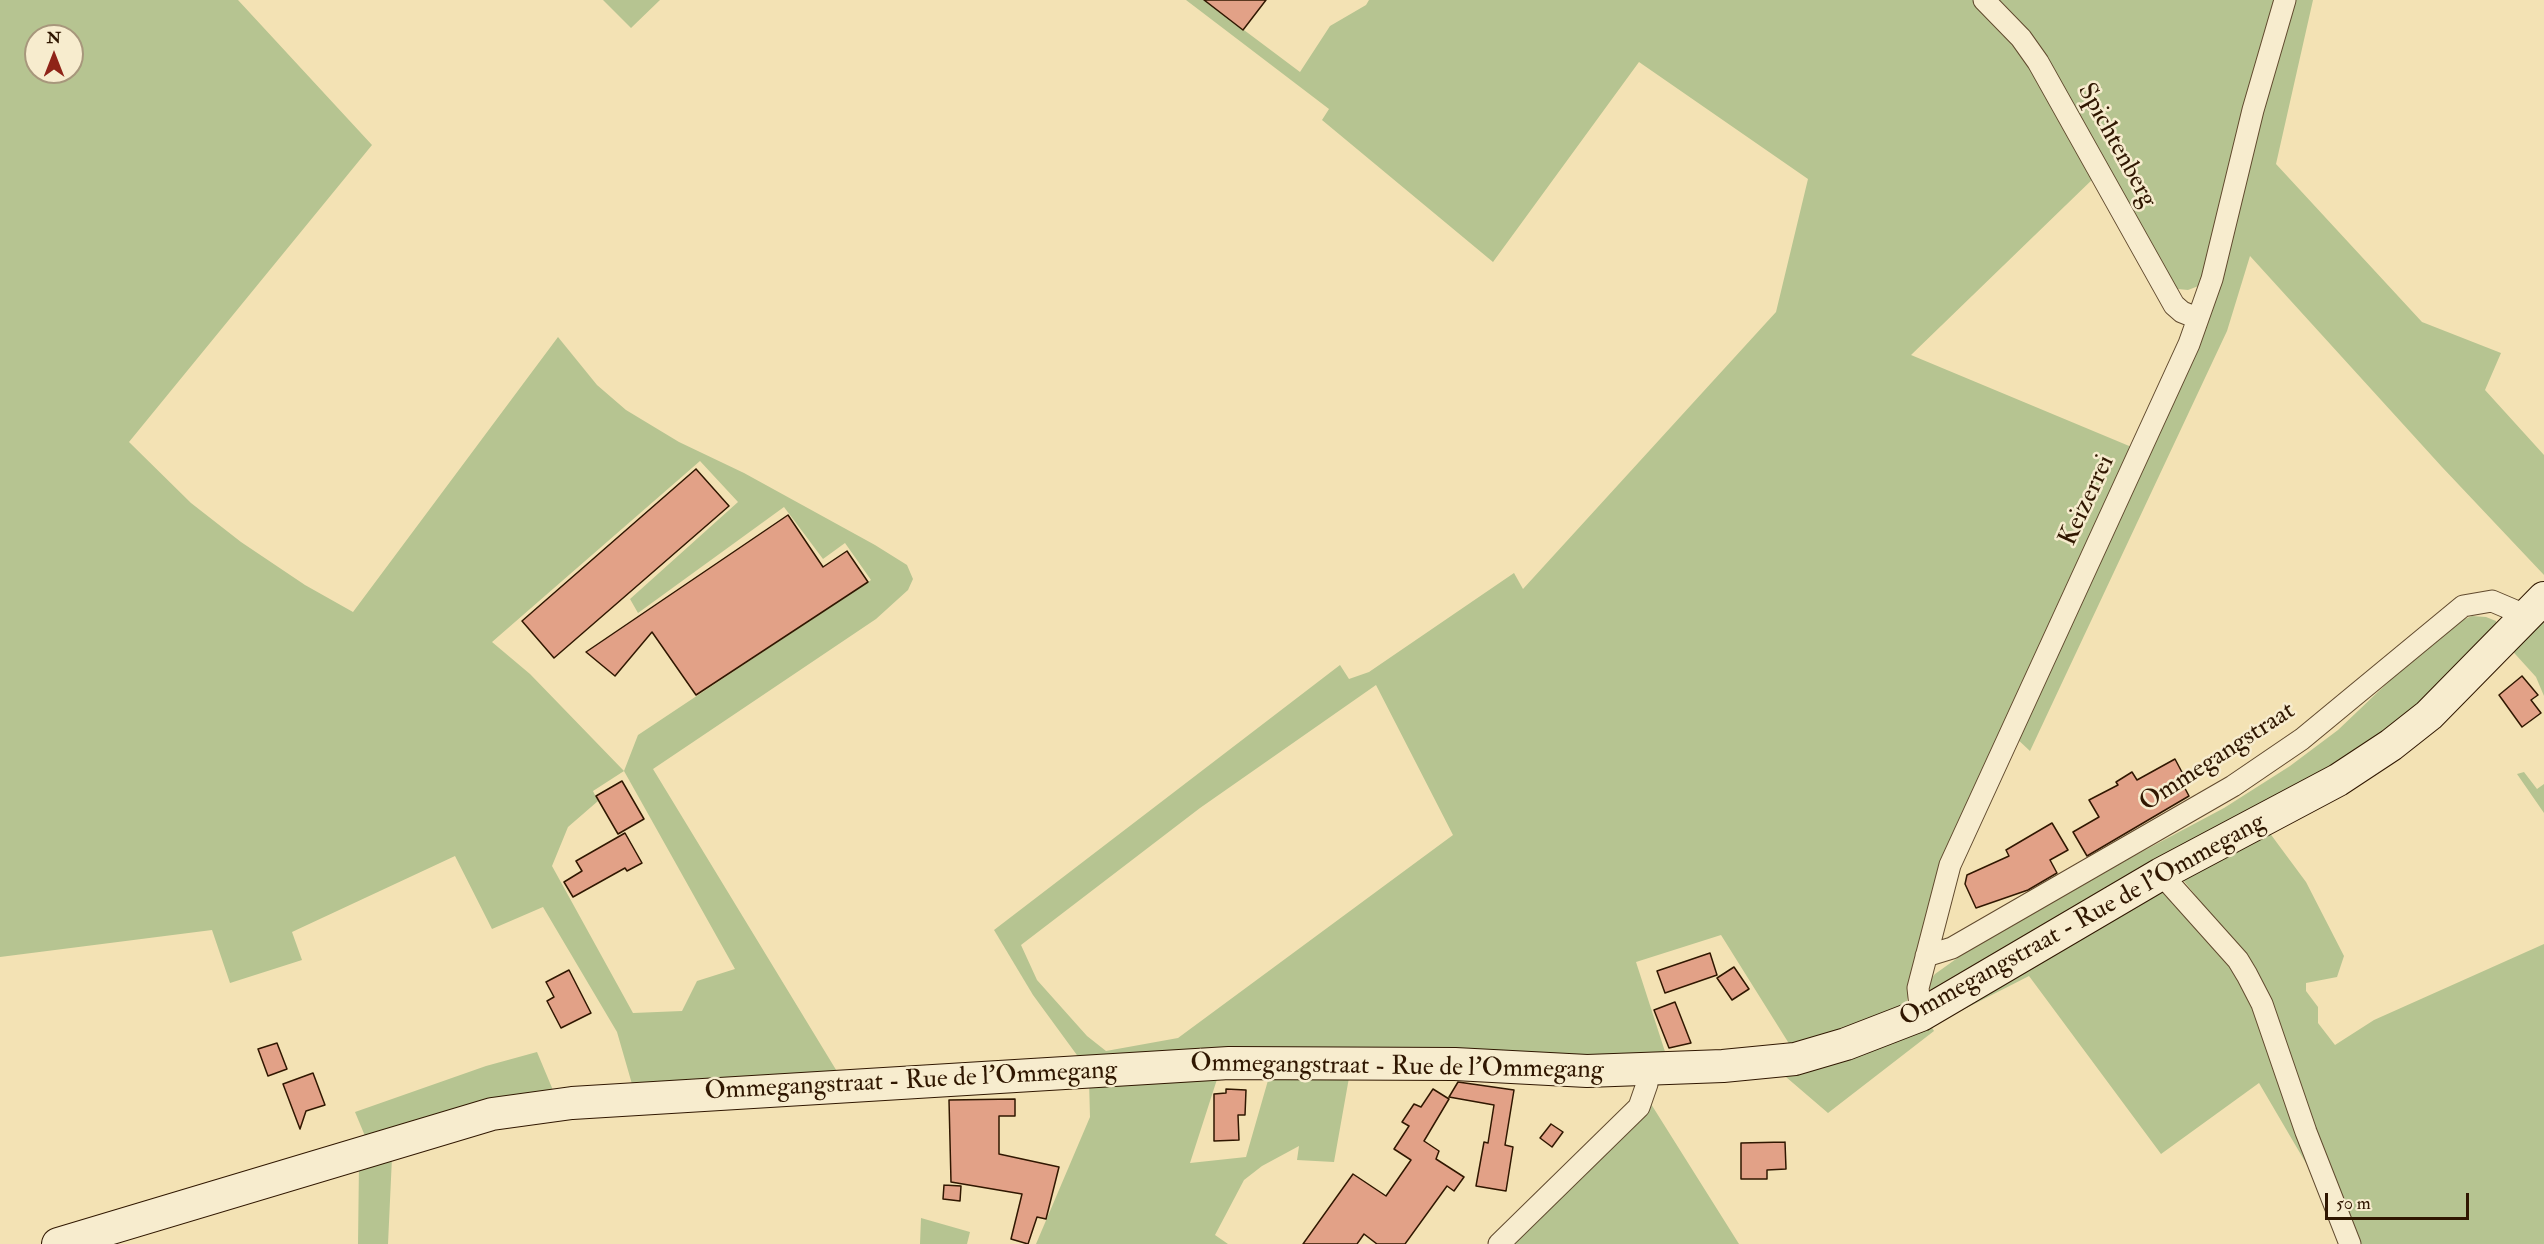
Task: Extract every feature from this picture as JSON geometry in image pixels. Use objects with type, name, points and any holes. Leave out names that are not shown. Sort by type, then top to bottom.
[{"type":"main road","name":"Ommegangstraat - Rue de l'Ommegang","points":[[58,1244],[492,1114],[572,1103],[1229,1063],[1455,1064],[1587,1071],[1796,1059],[1846,1044],[1921,1015],[2161,874],[2338,780],[2391,745],[2446,698],[2535,606]]},
{"type":"street","name":"Spichtenberg","points":[[1984,0],[2021,38],[2038,62],[2174,305],[2182,312],[2197,318]]},
{"type":"street","name":"Keizerrei","points":[[1921,1015],[1918,987],[1950,865],[2172,385],[2212,279],[2253,110],[2285,0]]},
{"type":"street","name":"Ommegangstraat","points":[[1926,956],[1952,948],[2233,786],[2302,739],[2463,606],[2492,602],[2535,606]]},
{"type":"street","points":[[2161,874],[2238,960],[2262,1004],[2306,1132],[2350,1244]]},
{"type":"street","points":[[1500,1244],[1639,1107],[1647,1084],[1646,1069]]},
{"type":"green space","points":[[0,0],[238,0],[372,145],[129,442],[191,503],[241,542],[305,585],[353,612],[558,337],[597,385],[626,410],[679,442],[744,473],[875,545],[907,565],[913,579],[908,590],[876,619],[653,769],[841,1078],[634,1091],[617,1032],[543,907],[492,929],[455,856],[292,932],[302,960],[230,983],[212,930],[0,957]],"holes":[[[700,461],[738,502],[630,599],[638,613],[784,507],[823,559],[845,543],[871,580],[638,735],[624,771],[530,674],[492,642]],[[624,771],[735,969],[697,981],[682,1011],[633,1013],[552,866],[568,827],[598,801],[593,791]]]},
{"type":"green space","points":[[603,0],[660,0],[631,28]]},
{"type":"green space","points":[[1186,0],[1204,0],[1300,72],[1330,26],[1366,5],[1369,0],[1974,0],[2012,39],[2097,175],[1911,355],[2134,448],[1935,890],[1906,1005],[1793,1050],[1721,935],[1636,962],[1668,1061],[1082,1062],[1033,995],[994,930],[1340,665],[1349,679],[1369,672],[1514,573],[1523,589],[1776,312],[1808,179],[1639,62],[1493,262],[1322,120],[1329,109]],"holes":[[[1376,685],[1453,835],[1178,1038],[1106,1051],[1087,1036],[1037,980],[1021,945],[1200,808]]]},
{"type":"green space","points":[[1996,0],[2280,0],[2201,285],[2188,290],[2178,289],[2163,275]]},
{"type":"green space","points":[[2290,0],[2313,0],[2276,164],[2422,322],[2501,353],[2485,390],[2544,455],[2544,575],[2442,467],[2250,256],[2227,331],[2030,751],[2015,737],[2203,325]]},
{"type":"green space","points":[[2544,610],[2544,696],[2536,677],[2507,645]]},
{"type":"green space","points":[[2472,616],[2486,617],[2496,621],[2496,632],[2382,739],[1931,992],[1928,983],[1935,974],[1963,954],[2132,857],[2224,808],[2290,766],[2338,730],[2402,669],[2460,621]]},
{"type":"green space","points":[[2524,772],[2537,789],[2544,784],[2544,813],[2517,774]]},
{"type":"green space","points":[[2266,828],[2306,882],[2344,956],[2337,977],[2306,983],[2306,991],[2318,1007],[2318,1023],[2335,1045],[2374,1020],[2544,944],[2544,1244],[2361,1244],[2301,1098],[2244,977],[2317,1182],[2259,1083],[2161,1154],[2029,976],[1931,1026],[1934,1031],[1828,1113],[1779,1071],[2160,890],[2169,892],[2187,905],[2196,896],[2179,875]]},
{"type":"green space","points":[[537,1052],[555,1095],[365,1136],[355,1112],[486,1066]]},
{"type":"green space","points":[[1220,1070],[1190,1163],[1246,1157],[1271,1070],[1350,1072],[1334,1162],[1297,1160],[1299,1146],[1262,1166],[1244,1180],[1215,1235],[1228,1244],[1036,1244],[1090,1117],[1089,1080]]},
{"type":"green space","points":[[1651,1104],[1739,1244],[1509,1244]]},
{"type":"green space","points":[[392,1157],[388,1244],[358,1244],[359,1163]]},
{"type":"green space","points":[[921,1218],[970,1232],[967,1244],[920,1244]]},
{"type":"building","points":[[1204,0],[1266,0],[1243,30]]},
{"type":"building","points":[[696,469],[729,506],[554,658],[522,621]]},
{"type":"building","points":[[788,515],[823,567],[847,551],[868,582],[696,695],[652,632],[615,676],[586,652]]},
{"type":"building","points":[[2522,676],[2538,695],[2531,700],[2541,713],[2522,727],[2499,695]]},
{"type":"building","points":[[2175,759],[2184,776],[2180,779],[2189,796],[2087,856],[2073,832],[2099,817],[2089,800],[2118,785],[2116,782],[2132,772],[2137,780]]},
{"type":"building","points":[[622,781],[644,819],[618,834],[596,796]]},
{"type":"building","points":[[2052,823],[2068,850],[2050,860],[2057,873],[2028,890],[1976,908],[1965,884],[1967,875],[2009,856],[2006,850]]},
{"type":"building","points":[[625,833],[642,863],[627,871],[625,868],[573,897],[564,882],[582,871],[576,861]]},
{"type":"building","points":[[1710,953],[1717,975],[1665,993],[1657,971]]},
{"type":"building","points":[[1734,967],[1749,989],[1732,1000],[1717,978]]},
{"type":"building","points":[[569,970],[591,1013],[561,1028],[547,1001],[554,997],[546,982]]},
{"type":"building","points":[[1675,1002],[1691,1043],[1669,1048],[1654,1010]]},
{"type":"building","points":[[277,1043],[287,1069],[268,1076],[258,1049]]},
{"type":"building","points":[[313,1073],[325,1105],[306,1111],[300,1129],[283,1084]]},
{"type":"building","points":[[1458,1082],[1514,1090],[1505,1145],[1513,1147],[1506,1191],[1476,1186],[1484,1142],[1488,1143],[1494,1105],[1449,1097]]},
{"type":"building","points":[[1226,1089],[1246,1090],[1245,1115],[1238,1115],[1239,1140],[1214,1141],[1214,1094],[1226,1093]]},
{"type":"building","points":[[1433,1089],[1449,1099],[1424,1141],[1439,1151],[1436,1159],[1464,1177],[1454,1191],[1447,1186],[1405,1244],[1377,1244],[1364,1234],[1357,1244],[1303,1244],[1353,1174],[1386,1196],[1411,1160],[1394,1149],[1409,1126],[1402,1122],[1414,1104],[1421,1107]]},
{"type":"building","points":[[1015,1099],[1015,1116],[999,1116],[999,1154],[1059,1167],[1046,1219],[1037,1217],[1028,1244],[1011,1239],[1022,1194],[951,1182],[949,1100]]},
{"type":"building","points":[[1551,1124],[1563,1132],[1552,1147],[1540,1138]]},
{"type":"building","points":[[1785,1142],[1786,1169],[1767,1170],[1767,1179],[1741,1179],[1741,1143]]},
{"type":"building","points":[[944,1185],[961,1186],[960,1201],[943,1199]]}]
